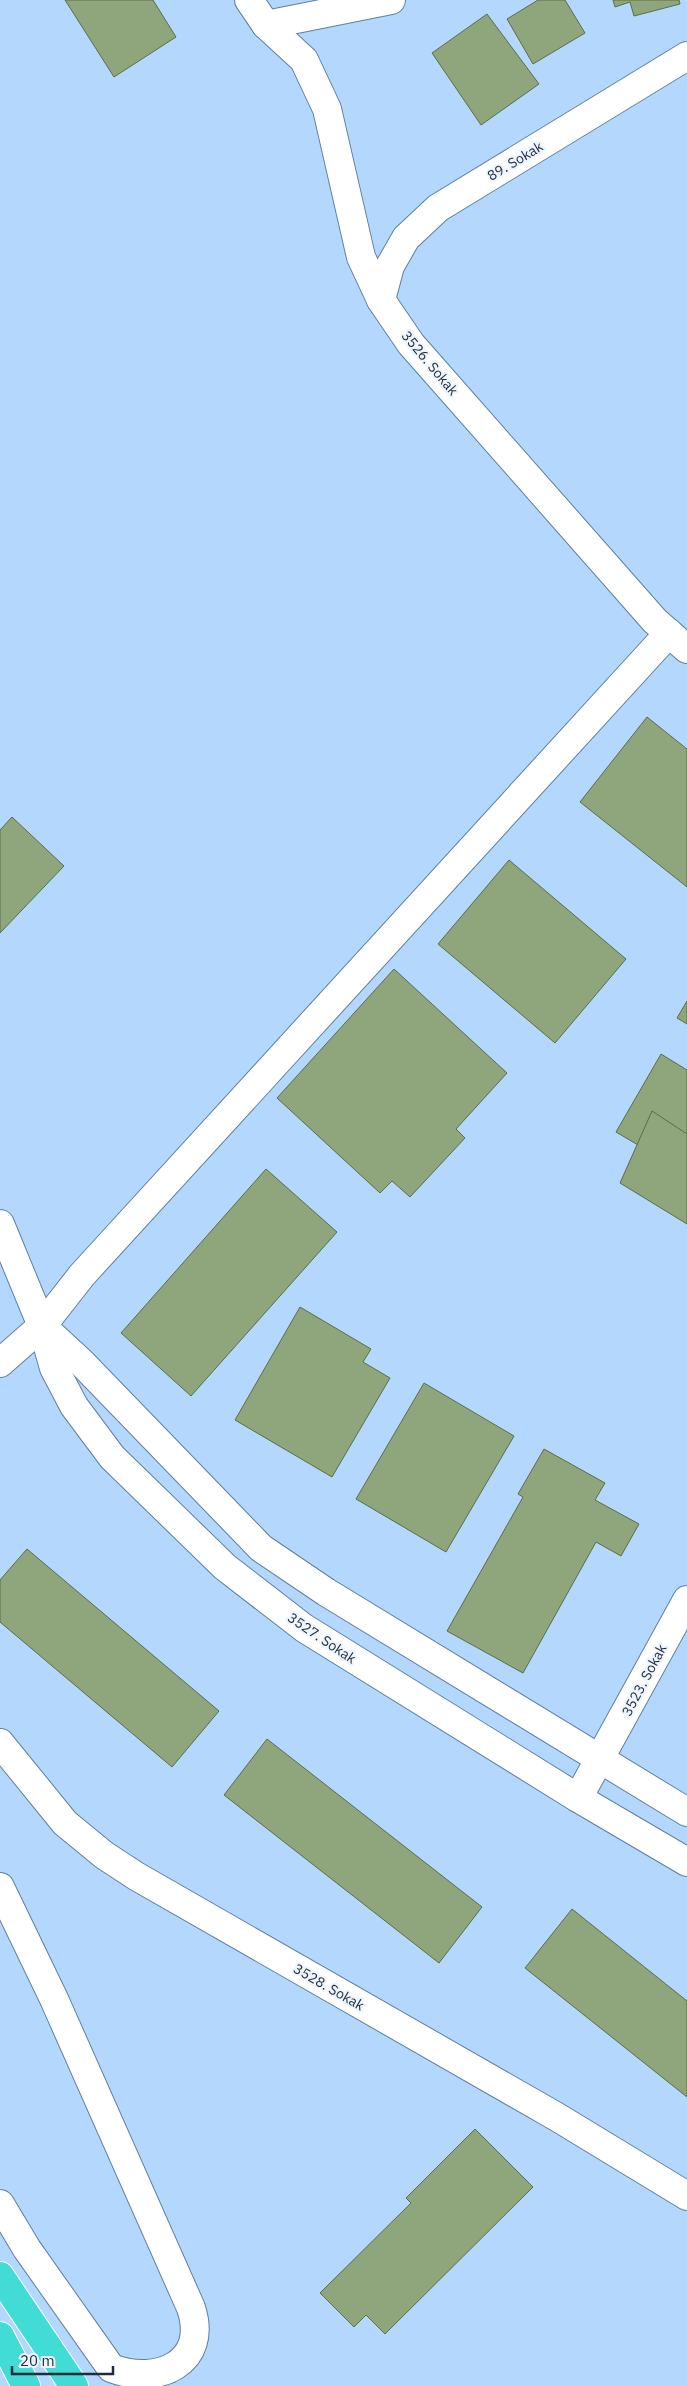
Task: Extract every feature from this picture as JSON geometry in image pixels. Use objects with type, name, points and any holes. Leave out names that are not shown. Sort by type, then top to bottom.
[{"type":"highway","points":[[0,2276],[74,2386]]},
{"type":"highway","points":[[0,2336],[26,2386]]},
{"type":"street","name":"3526. Sokak","points":[[249,0],[266,25],[304,60],[327,109],[361,257],[381,300],[411,344],[678,641]]},
{"type":"street","points":[[266,25],[391,0]]},
{"type":"street","name":"89. Sokak","points":[[381,300],[390,266],[406,238],[438,208],[687,56]]},
{"type":"street","points":[[0,1364],[42,1326],[82,1275],[678,641]]},
{"type":"street","name":"3527. Sokak","points":[[0,1224],[42,1326],[54,1368],[74,1406],[107,1449],[225,1567],[304,1628],[578,1798],[687,1862]]},
{"type":"street","name":"3527. Sokak","points":[[42,1326],[81,1362],[261,1548],[326,1592],[687,1812]]},
{"type":"street","name":"3523. Sokak","points":[[578,1798],[601,1760],[687,1600]]},
{"type":"street","name":"3528. Sokak","points":[[0,1743],[65,1822],[120,1865],[557,2117],[687,2196]]},
{"type":"street","points":[[0,1887],[54,1999],[191,2308],[195,2322],[195,2336],[192,2350],[185,2363],[174,2372],[148,2382],[134,2381],[111,2368],[27,2248],[0,2204]]},
{"type":"building","points":[[65,0],[153,0],[176,37],[114,77]]},
{"type":"building","points":[[538,0],[565,0],[585,33],[533,64],[507,19]]},
{"type":"building","points":[[613,0],[679,0],[680,4],[634,16],[630,2],[615,7]]},
{"type":"building","points":[[487,14],[539,84],[481,125],[432,53]]},
{"type":"building","points":[[647,717],[687,749],[687,887],[580,802]]},
{"type":"building","points":[[12,817],[64,866],[0,933],[0,830]]},
{"type":"building","points":[[509,860],[626,959],[555,1043],[438,944]]},
{"type":"building","points":[[394,969],[507,1073],[456,1129],[465,1138],[410,1197],[392,1181],[380,1193],[277,1098]]},
{"type":"building","points":[[687,1001],[687,1024],[677,1018]]},
{"type":"building","points":[[661,1054],[687,1070],[687,1174],[616,1132]]},
{"type":"building","points":[[652,1111],[687,1134],[687,1224],[620,1183]]},
{"type":"building","points":[[266,1169],[337,1232],[191,1396],[121,1333]]},
{"type":"building","points":[[300,1307],[371,1349],[363,1362],[390,1378],[332,1477],[235,1420]]},
{"type":"building","points":[[424,1383],[514,1436],[446,1552],[356,1499]]},
{"type":"building","points":[[544,1449],[605,1483],[595,1500],[639,1524],[621,1556],[596,1542],[523,1673],[447,1631],[523,1497],[518,1494]]},
{"type":"building","points":[[27,1549],[219,1711],[172,1767],[0,1622],[0,1580]]},
{"type":"building","points":[[267,1739],[482,1907],[439,1963],[224,1795]]},
{"type":"building","points":[[572,1909],[687,2001],[687,2097],[525,1968]]},
{"type":"building","points":[[475,2129],[533,2187],[385,2334],[366,2315],[354,2327],[320,2293],[411,2203],[406,2198]]}]
